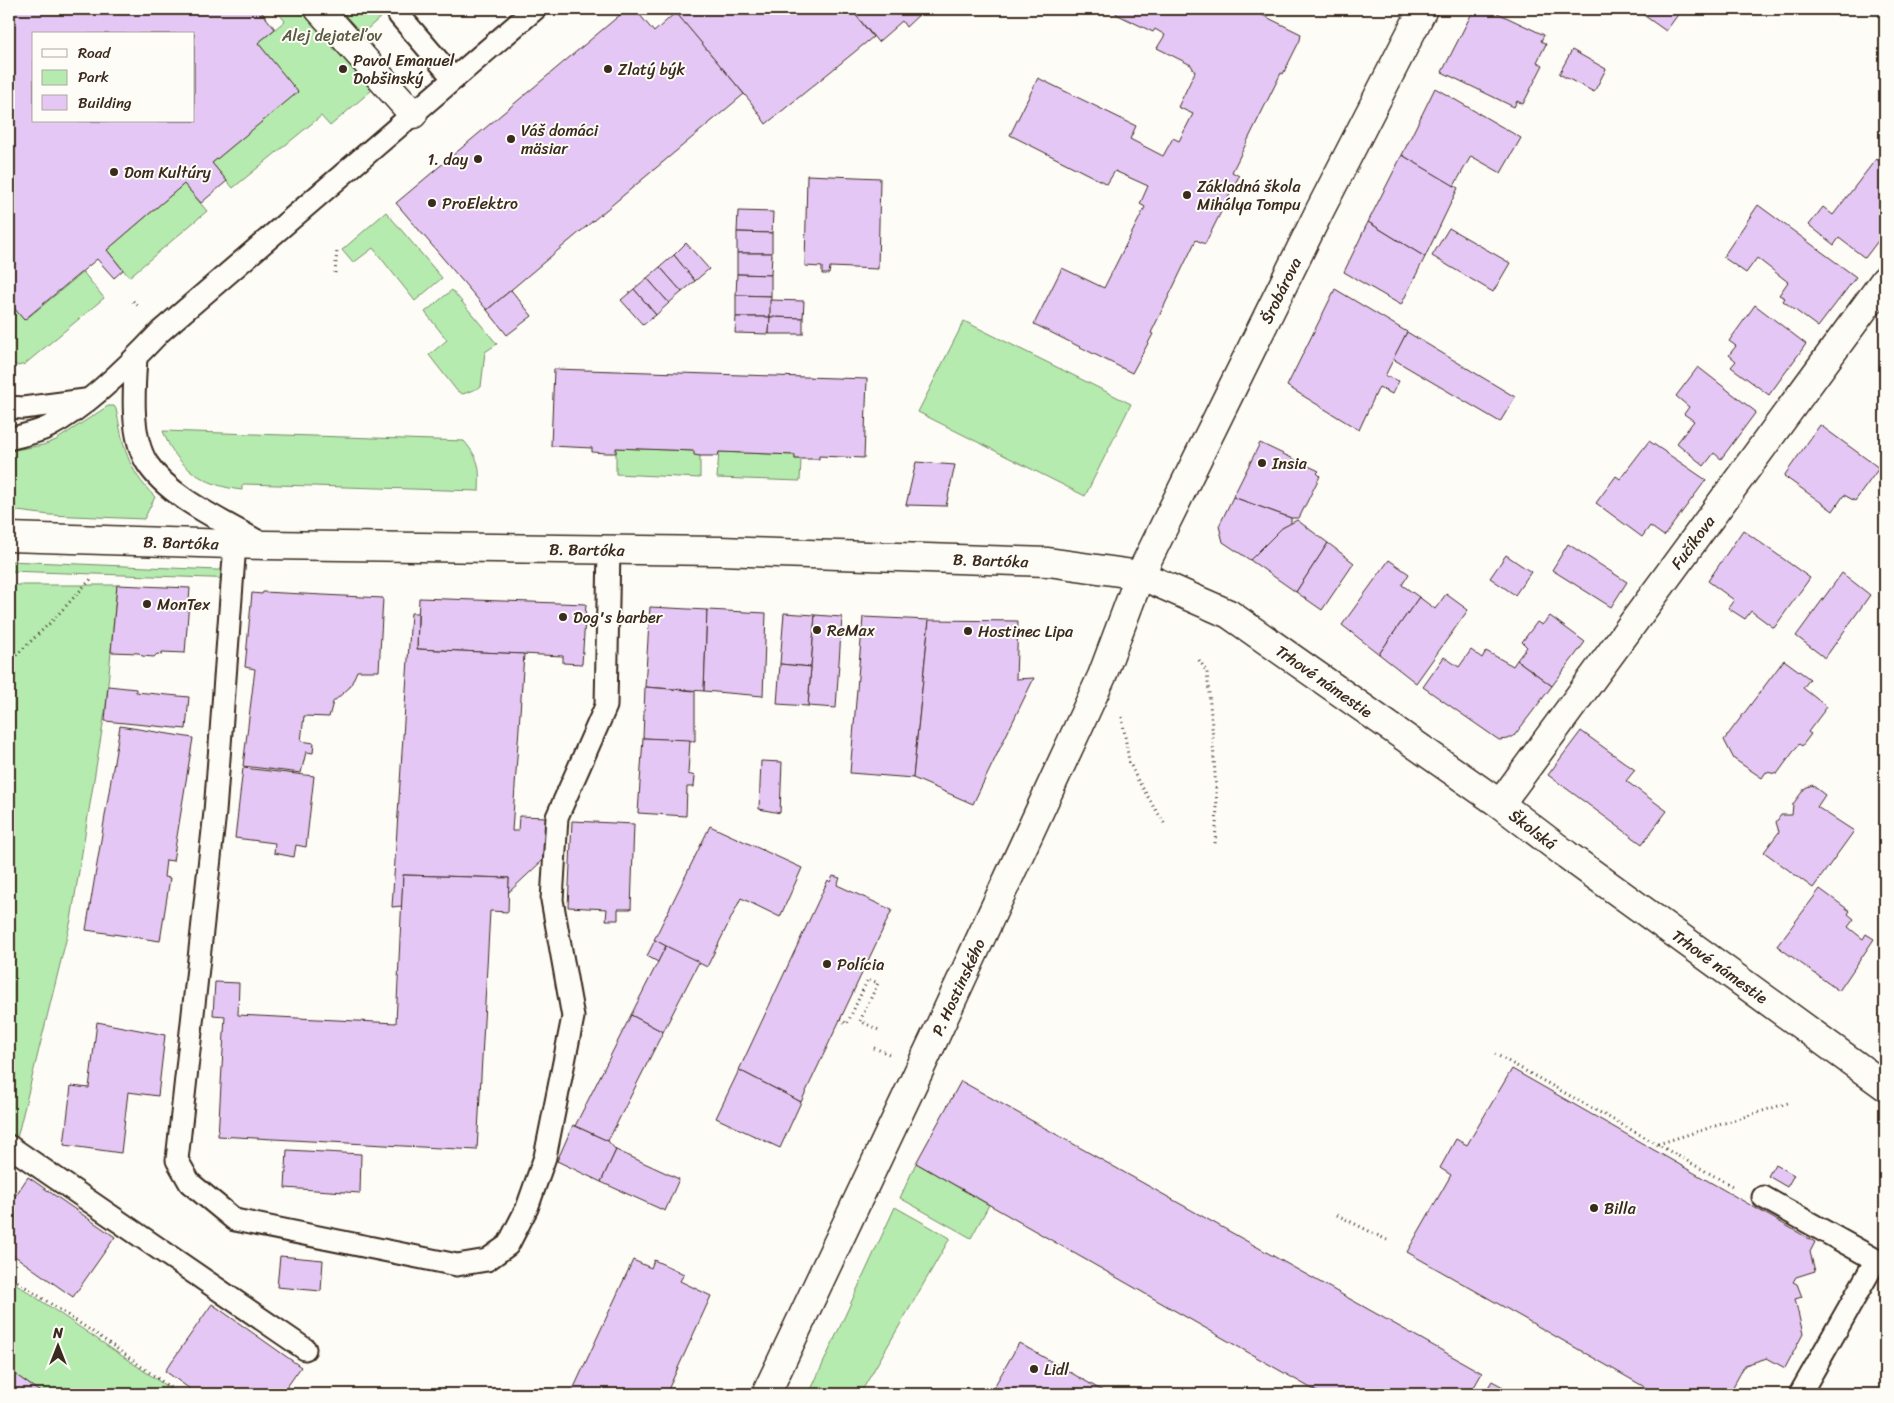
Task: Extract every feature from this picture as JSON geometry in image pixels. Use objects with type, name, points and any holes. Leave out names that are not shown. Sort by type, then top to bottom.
[{"type":"street","points":[[319,9],[413,114]]},
{"type":"street","name":"Šrobárova","points":[[1140,575],[1314,221],[1423,9]]},
{"type":"street","name":"Fučíkova","points":[[1500,804],[1885,280]]},
{"type":"street","name":"B. Bartóka","points":[[17,534],[265,545],[609,548],[1048,562],[1140,575]]},
{"type":"street","name":"Trhové námestie","points":[[1140,575],[1229,614],[1500,804]]},
{"type":"street","name":"P. Hostinského","points":[[766,1394],[930,1048],[1102,676],[1140,575]]},
{"type":"street","name":"Školská","points":[[1500,804],[1567,855]]},
{"type":"street","name":"Trhové námestie","points":[[1567,855],[1879,1082]]},
{"type":"lane","points":[[9,438],[49,427],[88,399],[136,358],[161,331],[535,9]]},
{"type":"lane","points":[[399,15],[454,79]]},
{"type":"lane","points":[[136,358],[134,399],[136,429],[147,462],[172,492],[265,545]]},
{"type":"lane","points":[[9,407],[23,408],[88,399]]},
{"type":"lane","points":[[235,544],[215,812],[177,1160],[190,1184],[235,1220],[457,1265],[487,1260],[508,1246],[528,1208],[545,1157],[572,1018],[552,900],[557,817],[606,706],[609,548]]},
{"type":"lane","points":[[9,1146],[305,1349]]},
{"type":"lane","points":[[1763,1197],[1876,1260],[1800,1394]]},
{"type":"path","points":[[335,273],[337,250]]},
{"type":"path","points":[[9,662],[52,621],[91,579]]},
{"type":"path","points":[[1199,660],[1207,672],[1212,726],[1217,807],[1215,845]]},
{"type":"path","points":[[1122,718],[1129,761],[1137,780],[1166,826]]},
{"type":"path","points":[[840,1019],[847,1024],[868,979],[878,983],[860,1021],[881,1031]]},
{"type":"path","points":[[874,1048],[895,1057]]},
{"type":"path","points":[[1495,1054],[1738,1189],[1763,1197]]},
{"type":"path","points":[[1657,1144],[1788,1103]]},
{"type":"path","points":[[1337,1215],[1387,1240]]},
{"type":"path","points":[[9,1276],[102,1338],[179,1394]]},
{"type":"green space","name":"Alej dejateľov","points":[[275,9],[390,9],[357,38],[373,89],[330,126],[321,116],[233,188],[212,163],[297,92],[258,43],[285,21]]},
{"type":"green space","points":[[184,184],[207,211],[129,277],[107,250]]},
{"type":"green space","points":[[386,212],[442,278],[415,301],[373,248],[353,263],[342,250]]},
{"type":"green space","points":[[83,272],[104,298],[25,364],[18,366],[9,361],[9,302],[25,320]]},
{"type":"green space","points":[[452,290],[497,344],[485,352],[481,387],[463,394],[457,391],[429,355],[447,340],[425,312]]},
{"type":"green space","points":[[964,321],[1131,404],[1085,496],[918,412]]},
{"type":"green space","points":[[108,406],[114,406],[116,409],[124,446],[132,466],[155,497],[144,519],[50,515],[9,510],[9,451],[43,445],[56,440]]},
{"type":"green space","points":[[163,431],[464,441],[478,464],[479,491],[244,484],[242,485],[242,490],[228,488],[193,473],[175,455]]},
{"type":"green space","points":[[616,448],[694,451],[700,456],[700,478],[616,474]]},
{"type":"green space","points":[[719,452],[795,455],[795,459],[801,459],[800,481],[717,478]]},
{"type":"green space","points":[[9,561],[240,571],[239,579],[9,571]]},
{"type":"green space","points":[[9,585],[117,585],[106,706],[71,920],[17,1138],[9,1132]]},
{"type":"green space","points":[[916,1163],[989,1205],[971,1238],[900,1198]]},
{"type":"green space","points":[[895,1207],[950,1238],[860,1394],[809,1394]]},
{"type":"green space","points":[[9,1279],[178,1394],[43,1394],[9,1370]]},
{"type":"building","name":"Dom Kultúry","points":[[9,9],[259,9],[275,29],[258,43],[298,92],[212,163],[227,181],[201,203],[184,184],[107,250],[123,270],[114,278],[97,259],[24,320],[9,302]]},
{"type":"building","points":[[627,9],[635,9],[654,32],[676,12],[744,94],[487,310],[396,203]]},
{"type":"building","points":[[673,9],[851,9],[873,37],[766,124],[750,101]]},
{"type":"building","points":[[851,9],[924,10],[906,27],[902,21],[878,42]]},
{"type":"building","name":"Základná škola Mihálya Tompu","points":[[1118,9],[1250,9],[1301,34],[1300,40],[1283,74],[1281,73],[1232,172],[1239,176],[1205,244],[1196,240],[1151,333],[1153,334],[1132,373],[1034,324],[1062,268],[1104,288],[1145,207],[1140,204],[1148,186],[1115,171],[1107,184],[1010,135],[1038,78],[1136,126],[1130,139],[1163,156],[1173,138],[1179,141],[1193,114],[1178,107],[1195,72],[1191,65],[1157,48],[1165,35],[1155,29],[1153,32],[1116,14]]},
{"type":"building","points":[[1474,9],[1489,9],[1544,35],[1541,41],[1546,44],[1537,62],[1543,65],[1523,104],[1517,101],[1514,107],[1442,72]]},
{"type":"building","points":[[1635,9],[1682,9],[1666,31]]},
{"type":"building","points":[[1572,50],[1606,69],[1594,92],[1559,74]]},
{"type":"building","points":[[1435,88],[1521,138],[1501,173],[1471,156],[1454,186],[1402,155]]},
{"type":"building","points":[[1402,155],[1458,188],[1425,257],[1368,222]]},
{"type":"building","points":[[1876,159],[1885,165],[1885,237],[1884,239],[1881,237],[1865,258],[1839,238],[1834,245],[1809,225],[1823,207],[1833,215]]},
{"type":"building","points":[[807,175],[880,178],[878,269],[830,267],[829,274],[822,274],[822,267],[805,266]]},
{"type":"building","points":[[1758,205],[1856,277],[1818,327],[1783,301],[1785,298],[1779,295],[1788,282],[1757,258],[1746,273],[1723,257]]},
{"type":"building","points":[[738,211],[773,212],[772,233],[737,232]]},
{"type":"building","points":[[1368,222],[1425,257],[1401,305],[1344,272]]},
{"type":"building","points":[[1449,228],[1510,263],[1493,292],[1432,256]]},
{"type":"building","points":[[737,232],[772,233],[772,253],[737,253]]},
{"type":"building","points":[[686,243],[709,269],[695,281],[674,255]]},
{"type":"building","points":[[737,253],[772,253],[771,275],[737,274]]},
{"type":"building","points":[[674,255],[695,281],[682,292],[660,267]]},
{"type":"building","points":[[660,267],[682,292],[669,303],[647,278]]},
{"type":"building","points":[[737,274],[771,275],[771,296],[736,295]]},
{"type":"building","points":[[647,278],[669,303],[656,315],[634,289]]},
{"type":"building","points":[[634,289],[656,315],[643,325],[621,300]]},
{"type":"building","points":[[1335,289],[1407,332],[1385,376],[1399,381],[1392,394],[1379,387],[1359,430],[1287,386]]},
{"type":"building","points":[[511,290],[532,316],[507,335],[487,310]]},
{"type":"building","points":[[736,295],[771,296],[770,317],[736,317]]},
{"type":"building","points":[[770,300],[804,301],[803,318],[770,317]]},
{"type":"building","points":[[1755,305],[1806,344],[1769,395],[1731,367],[1736,361],[1729,355],[1736,346],[1729,341]]},
{"type":"building","points":[[736,317],[770,317],[769,334],[735,333]]},
{"type":"building","points":[[770,317],[803,318],[803,334],[769,334]]},
{"type":"building","points":[[1407,332],[1515,397],[1500,422],[1393,359]]},
{"type":"building","points":[[1698,367],[1756,412],[1721,459],[1714,453],[1704,466],[1677,443],[1694,421],[1684,414],[1689,407],[1676,396]]},
{"type":"building","points":[[554,369],[867,379],[864,458],[819,456],[819,459],[795,459],[795,455],[719,452],[718,456],[700,456],[694,455],[694,451],[616,448],[616,453],[606,453],[592,452],[592,448],[551,446]]},
{"type":"building","points":[[1820,425],[1879,468],[1855,501],[1844,495],[1833,511],[1784,476]]},
{"type":"building","points":[[1649,441],[1706,480],[1664,536],[1650,526],[1642,537],[1596,503],[1616,476],[1620,479]]},
{"type":"building","points":[[1260,443],[1319,471],[1317,473],[1320,476],[1299,518],[1291,518],[1233,497]]},
{"type":"building","points":[[916,462],[955,465],[946,506],[906,505]]},
{"type":"building","points":[[1233,497],[1291,518],[1291,524],[1282,528],[1250,560],[1223,542],[1219,526]]},
{"type":"building","points":[[1297,520],[1328,543],[1296,592],[1250,560],[1282,528]]},
{"type":"building","points":[[1743,530],[1810,578],[1774,628],[1751,611],[1745,619],[1728,608],[1734,600],[1708,581]]},
{"type":"building","points":[[1328,543],[1354,563],[1322,610],[1296,592]]},
{"type":"building","points":[[1568,544],[1627,582],[1611,607],[1552,570]]},
{"type":"building","points":[[1506,555],[1531,572],[1515,595],[1490,578]]},
{"type":"building","points":[[1389,560],[1409,574],[1402,585],[1419,597],[1379,654],[1342,625]]},
{"type":"building","points":[[1842,573],[1870,595],[1825,658],[1796,636]]},
{"type":"building","points":[[117,585],[190,588],[185,653],[162,652],[162,655],[157,654],[154,657],[142,656],[139,653],[111,652]]},
{"type":"building","points":[[263,592],[383,598],[379,671],[357,671],[350,687],[333,702],[329,717],[304,716],[301,741],[314,743],[313,753],[306,752],[301,773],[243,766],[255,669],[245,667],[252,593],[262,594]]},
{"type":"building","points":[[1446,594],[1468,610],[1416,683],[1379,654],[1419,597],[1435,609]]},
{"type":"building","points":[[419,598],[586,604],[582,664],[563,663],[563,656],[417,649]]},
{"type":"building","points":[[650,607],[707,610],[704,691],[645,687]]},
{"type":"building","points":[[707,610],[766,613],[763,696],[704,691]]},
{"type":"building","points":[[411,613],[418,613],[417,649],[524,654],[512,831],[518,831],[519,816],[547,817],[544,859],[508,893],[509,878],[403,875],[402,906],[392,907]]},
{"type":"building","points":[[784,613],[815,615],[811,667],[780,664]]},
{"type":"building","points":[[815,615],[842,617],[836,708],[808,706]]},
{"type":"building","points":[[1550,616],[1585,642],[1552,686],[1517,660],[1527,647],[1522,642],[1537,622],[1542,625]]},
{"type":"building","points":[[863,617],[929,620],[913,778],[850,773]]},
{"type":"building","points":[[929,620],[1018,621],[1016,679],[1034,678],[973,804],[913,778]]},
{"type":"building","points":[[1471,650],[1482,658],[1486,651],[1513,666],[1517,660],[1552,686],[1514,736],[1508,739],[1499,740],[1423,687],[1444,657],[1459,667]]},
{"type":"building","points":[[1784,660],[1810,679],[1803,688],[1827,707],[1808,732],[1811,734],[1802,746],[1799,744],[1777,774],[1766,772],[1762,778],[1734,759],[1724,740]]},
{"type":"building","points":[[780,664],[811,667],[808,706],[777,704]]},
{"type":"building","points":[[108,686],[136,689],[136,692],[189,697],[186,729],[105,721]]},
{"type":"building","points":[[645,687],[695,691],[695,741],[643,738]]},
{"type":"building","points":[[120,726],[193,738],[173,861],[166,860],[164,877],[170,878],[160,941],[86,930]]},
{"type":"building","points":[[1581,731],[1635,770],[1626,781],[1667,811],[1642,844],[1548,775]]},
{"type":"building","points":[[643,738],[690,740],[688,774],[695,776],[694,787],[687,787],[686,816],[638,813]]},
{"type":"building","points":[[761,761],[782,762],[780,813],[759,809]]},
{"type":"building","points":[[243,768],[314,776],[306,847],[296,845],[294,857],[274,853],[275,843],[235,838]]},
{"type":"building","points":[[1812,785],[1825,795],[1817,807],[1854,831],[1813,888],[1764,852],[1779,832],[1776,822],[1781,815],[1792,815],[1793,804],[1805,788]]},
{"type":"building","points":[[572,821],[634,824],[631,909],[618,909],[618,920],[606,920],[607,909],[568,907]]},
{"type":"building","points":[[710,826],[802,868],[780,917],[741,898],[707,967],[654,940]]},
{"type":"building","points":[[403,875],[509,878],[508,912],[490,911],[477,1150],[218,1136],[225,1016],[213,1015],[215,982],[239,983],[238,1015],[396,1023]]},
{"type":"building","name":"Polícia","points":[[833,876],[840,878],[837,885],[892,910],[801,1102],[739,1070],[828,880],[830,882]]},
{"type":"building","points":[[1820,889],[1850,911],[1848,914],[1854,919],[1848,927],[1863,939],[1866,934],[1874,939],[1839,991],[1777,946]]},
{"type":"building","points":[[655,940],[666,946],[658,962],[647,956]]},
{"type":"building","points":[[666,946],[699,962],[663,1032],[631,1015]]},
{"type":"building","points":[[631,1015],[663,1032],[608,1141],[575,1126]]},
{"type":"building","points":[[97,1022],[165,1035],[158,1096],[128,1092],[121,1153],[64,1145],[71,1086],[89,1088]]},
{"type":"building","name":"Billa","points":[[1512,1069],[1815,1242],[1810,1252],[1815,1271],[1796,1277],[1793,1282],[1797,1284],[1802,1297],[1795,1299],[1803,1334],[1785,1368],[1767,1358],[1745,1365],[1729,1394],[1657,1394],[1407,1252],[1451,1175],[1440,1168],[1456,1139],[1467,1145]]},
{"type":"building","points":[[739,1070],[801,1102],[780,1148],[716,1118]]},
{"type":"building","points":[[961,1081],[1482,1373],[1470,1394],[1321,1394],[916,1163]]},
{"type":"building","points":[[573,1125],[608,1141],[616,1150],[601,1182],[557,1161]]},
{"type":"building","points":[[287,1150],[361,1154],[360,1193],[285,1188]]},
{"type":"building","points":[[616,1150],[679,1179],[665,1211],[601,1182]]},
{"type":"building","points":[[1775,1164],[1794,1175],[1787,1187],[1768,1176]]},
{"type":"building","points":[[28,1177],[115,1237],[73,1297],[9,1252],[9,1205]]},
{"type":"building","points":[[280,1256],[323,1260],[321,1291],[277,1287]]},
{"type":"building","points":[[633,1260],[651,1268],[654,1260],[684,1274],[680,1281],[711,1296],[666,1394],[571,1394]]},
{"type":"building","points":[[212,1304],[301,1367],[282,1394],[197,1394],[165,1371]]},
{"type":"building","name":"Lidl","points":[[1019,1343],[1108,1394],[990,1394]]},
{"type":"building","points":[[9,1370],[43,1394],[9,1394]]},
{"type":"building","points":[[1492,1381],[1503,1387],[1515,1394],[1484,1394]]},
{"type":"place","name":"Pavol Emanuel Dobšinský","points":[[343,69]]},
{"type":"place","name":"Zlatý býk","points":[[608,69]]},
{"type":"place","name":"Váš domáci mäsiar","points":[[511,139]]},
{"type":"place","name":"1. day","points":[[478,159]]},
{"type":"place","name":"Dom Kultúry","points":[[114,172]]},
{"type":"place","name":"Základná škola Mihálya Tompu","points":[[1187,195]]},
{"type":"place","name":"ProElektro","points":[[432,203]]},
{"type":"place","name":"Insia","points":[[1262,463]]},
{"type":"place","name":"MonTex","points":[[147,604]]},
{"type":"place","name":"Dog's barber","points":[[563,617]]},
{"type":"place","name":"ReMax","points":[[817,630]]},
{"type":"place","name":"Hostinec Lipa","points":[[968,631]]},
{"type":"place","name":"Polícia","points":[[827,964]]},
{"type":"place","name":"Billa","points":[[1594,1208]]},
{"type":"place","name":"Lidl","points":[[1034,1369]]}]
